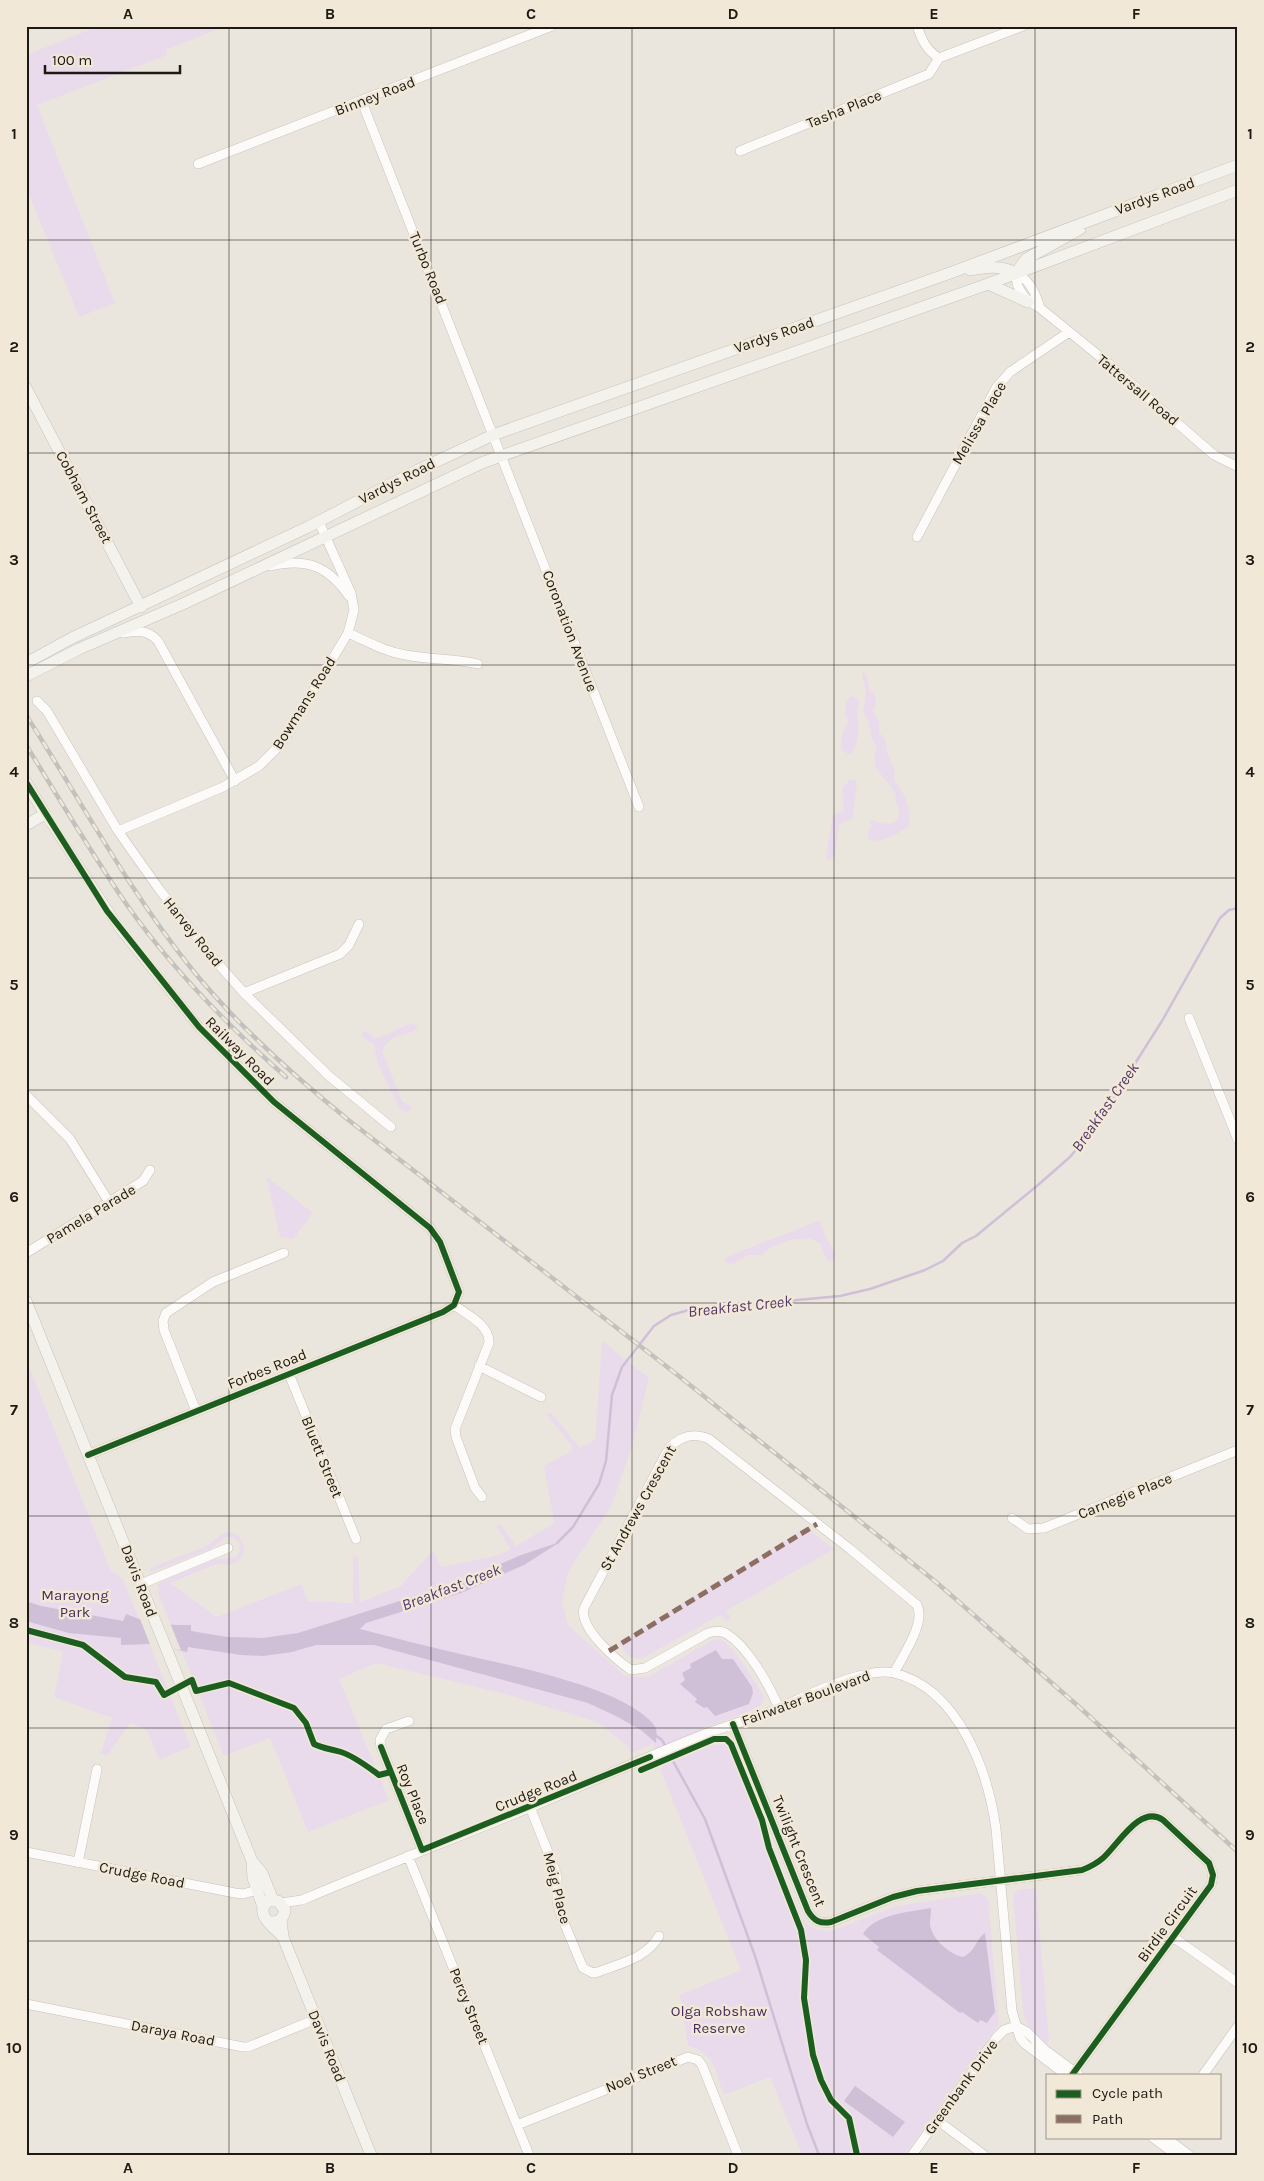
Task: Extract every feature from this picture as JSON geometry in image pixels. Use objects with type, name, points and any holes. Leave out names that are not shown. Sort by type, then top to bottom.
[{"type":"main road","name":"Vardys Road","points":[[26,663],[72,638],[319,522],[418,470],[493,435],[950,273],[1238,165]]},
{"type":"main road","name":"Vardys Road","points":[[26,676],[51,662],[250,572],[404,498],[502,456],[988,284],[1238,190]]},
{"type":"main road","points":[[950,273],[996,267],[1006,268],[1016,273],[1026,259],[1112,211]]},
{"type":"main road","points":[[988,284],[1028,302]]},
{"type":"main road","name":"Cobham Street","points":[[26,388],[140,607]]},
{"type":"main road","name":"Vardys Road","points":[[140,607],[153,611],[185,602]]},
{"type":"main road","name":"Vardys Road","points":[[110,635],[135,618],[140,611],[140,607]]},
{"type":"main road","name":"Railway Road","points":[[26,782],[45,814]]},
{"type":"main road","points":[[26,825],[45,814]]},
{"type":"main road","name":"Davis Road","points":[[26,1302],[252,1861],[262,1874],[278,1912],[283,1937],[371,2155]]},
{"type":"main road","name":"Davis Road","points":[[252,1861],[253,1878],[263,1907],[264,1918],[278,1912]]},
{"type":"main road","points":[[263,1907],[268,1901],[278,1912]]},
{"type":"street","name":"Binney Road","points":[[198,164],[362,102],[552,26]]},
{"type":"street","points":[[917,26],[930,52],[939,58],[1023,26]]},
{"type":"street","name":"Tasha Place","points":[[740,151],[929,74],[939,58]]},
{"type":"street","name":"Turbo Road","points":[[362,102],[502,456]]},
{"type":"street","points":[[1016,273],[1016,282],[1028,302]]},
{"type":"street","name":"Tattersall Road","points":[[1016,273],[1024,277],[1037,297],[1040,308]]},
{"type":"street","name":"Tattersall Road","points":[[1028,302],[1040,308],[1109,364],[1214,455],[1238,467]]},
{"type":"street","name":"Melissa Place","points":[[917,537],[996,388],[1010,372],[1069,332]]},
{"type":"street","name":"Coronation Avenue","points":[[502,456],[639,807]]},
{"type":"street","points":[[319,522],[326,536]]},
{"type":"street","name":"Bowmans Road","points":[[118,831],[235,781],[259,766],[280,745],[348,632],[353,617],[353,603],[348,586],[326,536]]},
{"type":"street","points":[[250,572],[283,564],[306,563],[331,575],[353,603]]},
{"type":"street","points":[[110,635],[138,631],[148,632],[158,641],[235,781]]},
{"type":"street","points":[[348,632],[386,650],[404,655],[464,660],[478,664]]},
{"type":"street","name":"Harvey Road","points":[[37,701],[47,711],[118,831],[159,889],[244,993],[330,1076],[391,1127]]},
{"type":"street","name":"Railway Road","points":[[45,814],[120,929],[198,1027],[274,1102],[425,1223],[435,1234],[458,1284],[459,1292],[454,1305]]},
{"type":"street","points":[[244,993],[340,954],[349,945],[358,924]]},
{"type":"street","points":[[1189,1018],[1238,1140]]},
{"type":"street","points":[[26,1095],[70,1139],[109,1202]]},
{"type":"street","name":"Pamela Parade","points":[[26,1253],[144,1181],[150,1170]]},
{"type":"street","points":[[196,1411],[164,1330],[163,1321],[166,1313],[217,1280],[284,1253]]},
{"type":"street","points":[[454,1305],[484,1327],[489,1336],[489,1343],[455,1429],[456,1438],[474,1488],[482,1497]]},
{"type":"street","name":"Forbes Road","points":[[88,1455],[443,1312],[454,1305]]},
{"type":"street","points":[[479,1366],[541,1397]]},
{"type":"street","name":"Bluett Street","points":[[289,1374],[356,1539]]},
{"type":"street","name":"St Andrews Crescent","points":[[779,1708],[760,1672],[727,1634],[715,1631],[708,1633],[645,1668],[631,1670],[598,1639],[584,1621],[582,1614],[584,1608],[669,1448],[684,1436],[700,1435],[709,1439],[850,1549],[917,1605],[920,1614],[919,1623],[894,1672]]},
{"type":"street","name":"Carnegie Place","points":[[1012,1518],[1028,1529],[1044,1528],[1238,1450]]},
{"type":"street","points":[[141,1584],[228,1548]]},
{"type":"street","name":"Fairwater Boulevard","points":[[658,1754],[863,1674],[894,1672],[916,1682],[935,1696],[958,1724],[977,1755],[993,1806],[1012,2011],[1016,2026]]},
{"type":"street","name":"Roy Place","points":[[409,1721],[386,1729],[380,1740],[381,1747],[422,1850]]},
{"type":"street","name":"Twilight Crescent","points":[[733,1724],[808,1911],[815,1920],[825,1923],[831,1922],[905,1894],[1000,1881]]},
{"type":"street","name":"Crudge Road","points":[[278,1912],[302,1900],[422,1850],[530,1808],[658,1754]]},
{"type":"street","points":[[78,1863],[97,1769]]},
{"type":"street","name":"Meig Place","points":[[530,1808],[553,1862],[557,1875],[557,1901],[560,1913],[582,1972],[598,1972],[643,1954],[654,1946],[660,1936]]},
{"type":"street","name":"Birdie Circuit","points":[[1000,1881],[1077,1872],[1090,1867],[1103,1858],[1139,1820],[1150,1815],[1158,1817],[1207,1862],[1212,1873],[1210,1884],[1073,2074]]},
{"type":"street","name":"Crudge Road","points":[[26,1852],[235,1894],[257,1890]]},
{"type":"street","name":"Percy Street","points":[[408,1856],[529,2155]]},
{"type":"street","points":[[1173,1937],[1238,1983]]},
{"type":"street","name":"Daraya Road","points":[[26,2004],[243,2047],[248,2047],[316,2019]]},
{"type":"street","points":[[1016,2026],[1027,2032],[1073,2074]]},
{"type":"street","name":"Greenbank Drive","points":[[912,2155],[998,2036],[1004,2030],[1016,2026]]},
{"type":"street","points":[[1204,2074],[1238,2026]]},
{"type":"street","name":"Noel Street","points":[[517,2125],[688,2056],[698,2060],[702,2065],[738,2155]]},
{"type":"street","points":[[937,2120],[984,2155]]},
{"type":"street","points":[[1155,2138],[1176,2155]]},
{"type":"street","points":[[1166,2138],[1189,2155]]},
{"type":"green space","points":[[99,26],[226,26],[166,50],[167,55],[37,105],[115,303],[79,317],[26,187],[26,55]]},
{"type":"green space","points":[[863,672],[866,673],[870,692],[874,693],[876,702],[873,710],[879,721],[879,732],[886,741],[887,751],[895,772],[894,780],[907,802],[910,815],[908,827],[889,838],[878,841],[868,839],[870,822],[872,820],[888,824],[895,822],[898,819],[899,811],[896,794],[876,768],[874,756],[877,746],[872,737],[868,720],[863,712],[866,693],[862,676]]},
{"type":"green space","points":[[851,696],[856,698],[859,703],[857,715],[859,730],[855,749],[849,755],[842,750],[841,742],[848,722],[845,713],[846,701]]},
{"type":"green space","points":[[850,779],[856,780],[857,783],[853,818],[839,825],[835,856],[829,861],[826,857],[832,819],[834,815],[844,811],[842,789]]},
{"type":"green space","points":[[413,1023],[418,1027],[414,1031],[391,1040],[382,1051],[402,1101],[412,1108],[407,1113],[397,1106],[396,1100],[377,1061],[374,1044],[363,1038],[362,1033],[365,1031],[377,1038]]},
{"type":"green space","points":[[266,1176],[313,1213],[293,1239],[280,1237]]},
{"type":"green space","points":[[820,1221],[826,1238],[836,1253],[833,1261],[827,1260],[820,1243],[808,1238],[783,1242],[762,1255],[748,1255],[733,1264],[725,1263],[726,1258],[731,1255]]},
{"type":"green space","name":"Olga Robshaw Reserve","points":[[602,1341],[649,1378],[632,1446],[611,1507],[568,1572],[562,1601],[568,1625],[625,1676],[648,1677],[712,1640],[720,1639],[731,1648],[764,1697],[761,1705],[741,1715],[701,1729],[708,1745],[726,1744],[734,1748],[801,1914],[808,1925],[816,1929],[831,1931],[897,1906],[981,1893],[988,1899],[999,2024],[904,2155],[802,2155],[770,2077],[724,2095],[716,2071],[709,2058],[697,2049],[688,2046],[680,1995],[741,1970],[660,1769],[662,1768],[653,1744],[631,1753],[628,1746],[597,1722],[509,1695],[377,1663],[339,1679],[389,1800],[308,1832],[270,1738],[224,1756],[158,1593],[159,1587],[157,1585],[163,1581],[215,1559],[235,1558],[240,1551],[239,1543],[234,1537],[226,1537],[211,1549],[151,1572],[150,1568],[205,1547],[222,1534],[228,1532],[238,1535],[245,1547],[242,1557],[237,1562],[227,1565],[217,1564],[170,1583],[217,1617],[301,1584],[308,1601],[353,1603],[353,1556],[358,1557],[360,1602],[401,1586],[433,1550],[441,1567],[499,1555],[511,1549],[496,1526],[500,1524],[516,1546],[554,1523],[544,1466],[572,1451],[571,1445],[546,1414],[551,1413],[580,1448],[595,1440]]},
{"type":"green space","name":"Marayong Park","points":[[26,1359],[111,1571],[123,1579],[191,1747],[159,1760],[147,1730],[130,1723],[107,1756],[101,1753],[112,1718],[54,1697],[63,1651],[26,1643]]},
{"type":"green space","points":[[805,1527],[834,1549],[726,1611],[731,1619],[726,1621],[720,1615],[641,1659],[631,1658],[618,1643],[801,1531]]},
{"type":"green space","points":[[1036,1888],[1049,2041],[1044,2046],[1030,2029],[1023,2010],[1013,1895],[1018,1890]]},
{"type":"water","points":[[560,1542],[524,1565],[461,1593],[366,1623],[360,1629],[535,1671],[564,1679],[618,1699],[639,1711],[654,1725],[656,1743],[641,1730],[588,1703],[374,1645],[316,1645],[292,1652],[263,1656],[241,1655],[188,1647],[187,1652],[149,1644],[121,1645],[121,1638],[69,1633],[26,1621],[26,1601],[41,1606],[123,1621],[126,1614],[158,1623],[191,1625],[191,1631],[227,1637],[263,1638],[298,1633],[457,1583],[521,1555]]},
{"type":"water","points":[[716,1650],[722,1659],[733,1659],[752,1687],[753,1693],[749,1704],[715,1716],[707,1707],[704,1708],[695,1702],[697,1699],[680,1684],[685,1680],[682,1673],[691,1668],[690,1664]]},
{"type":"water","points":[[931,1908],[930,1925],[934,1936],[942,1946],[952,1953],[963,1957],[968,1954],[985,1933],[995,2012],[987,2023],[980,2020],[978,2023],[962,2012],[960,2013],[877,1950],[879,1947],[863,1934],[868,1927],[884,1918]]},
{"type":"water","points":[[855,2086],[905,2122],[893,2137],[844,2101]]},
{"type":"pier","points":[[140,1619],[170,1623],[181,1650],[151,1647]]},
{"type":"waterway","name":"Breakfast Creek","points":[[557,1543],[573,1527],[599,1484],[606,1461],[612,1395],[622,1367],[654,1326],[671,1315],[689,1310],[840,1296],[870,1289],[925,1270],[943,1261],[962,1243],[976,1236],[1070,1157],[1094,1128],[1162,1021],[1220,918],[1229,910],[1238,908]]},
{"type":"waterway","points":[[655,1735],[662,1740],[666,1747]]},
{"type":"waterway","points":[[668,1752],[705,1819],[755,1956],[807,2124],[819,2155]]},
{"type":"railway","points":[[26,715],[127,879],[171,942],[213,994],[269,1052],[351,1122],[675,1373],[936,1582],[1077,1705],[1238,1852]]},
{"type":"railway","points":[[26,745],[101,866],[144,929],[201,996],[286,1077]]},
{"type":"marked path","points":[[609,1651],[817,1524]]},
{"type":"cycle path","points":[[26,782],[107,911],[199,1027],[274,1102],[430,1228],[440,1242],[459,1292],[454,1305],[443,1312],[88,1455]]},
{"type":"cycle path","points":[[26,1630],[83,1645],[125,1677],[156,1682],[164,1695],[192,1680],[196,1691],[229,1683],[294,1708],[306,1723],[314,1744],[351,1756],[379,1775],[391,1772]]},
{"type":"cycle path","points":[[733,1724],[808,1911],[820,1922],[831,1922],[893,1897],[917,1891],[1082,1870],[1103,1858],[1130,1828],[1146,1817],[1163,1820],[1209,1863],[1213,1875],[1211,1885],[1073,2074]]},
{"type":"cycle path","points":[[641,1770],[714,1739],[726,1739],[731,1744],[762,1820],[769,1848],[801,1930],[806,1960],[804,1998],[813,2055],[821,2080],[831,2100],[849,2118],[857,2155]]},
{"type":"cycle path","points":[[381,1747],[422,1850],[650,1757]]}]
